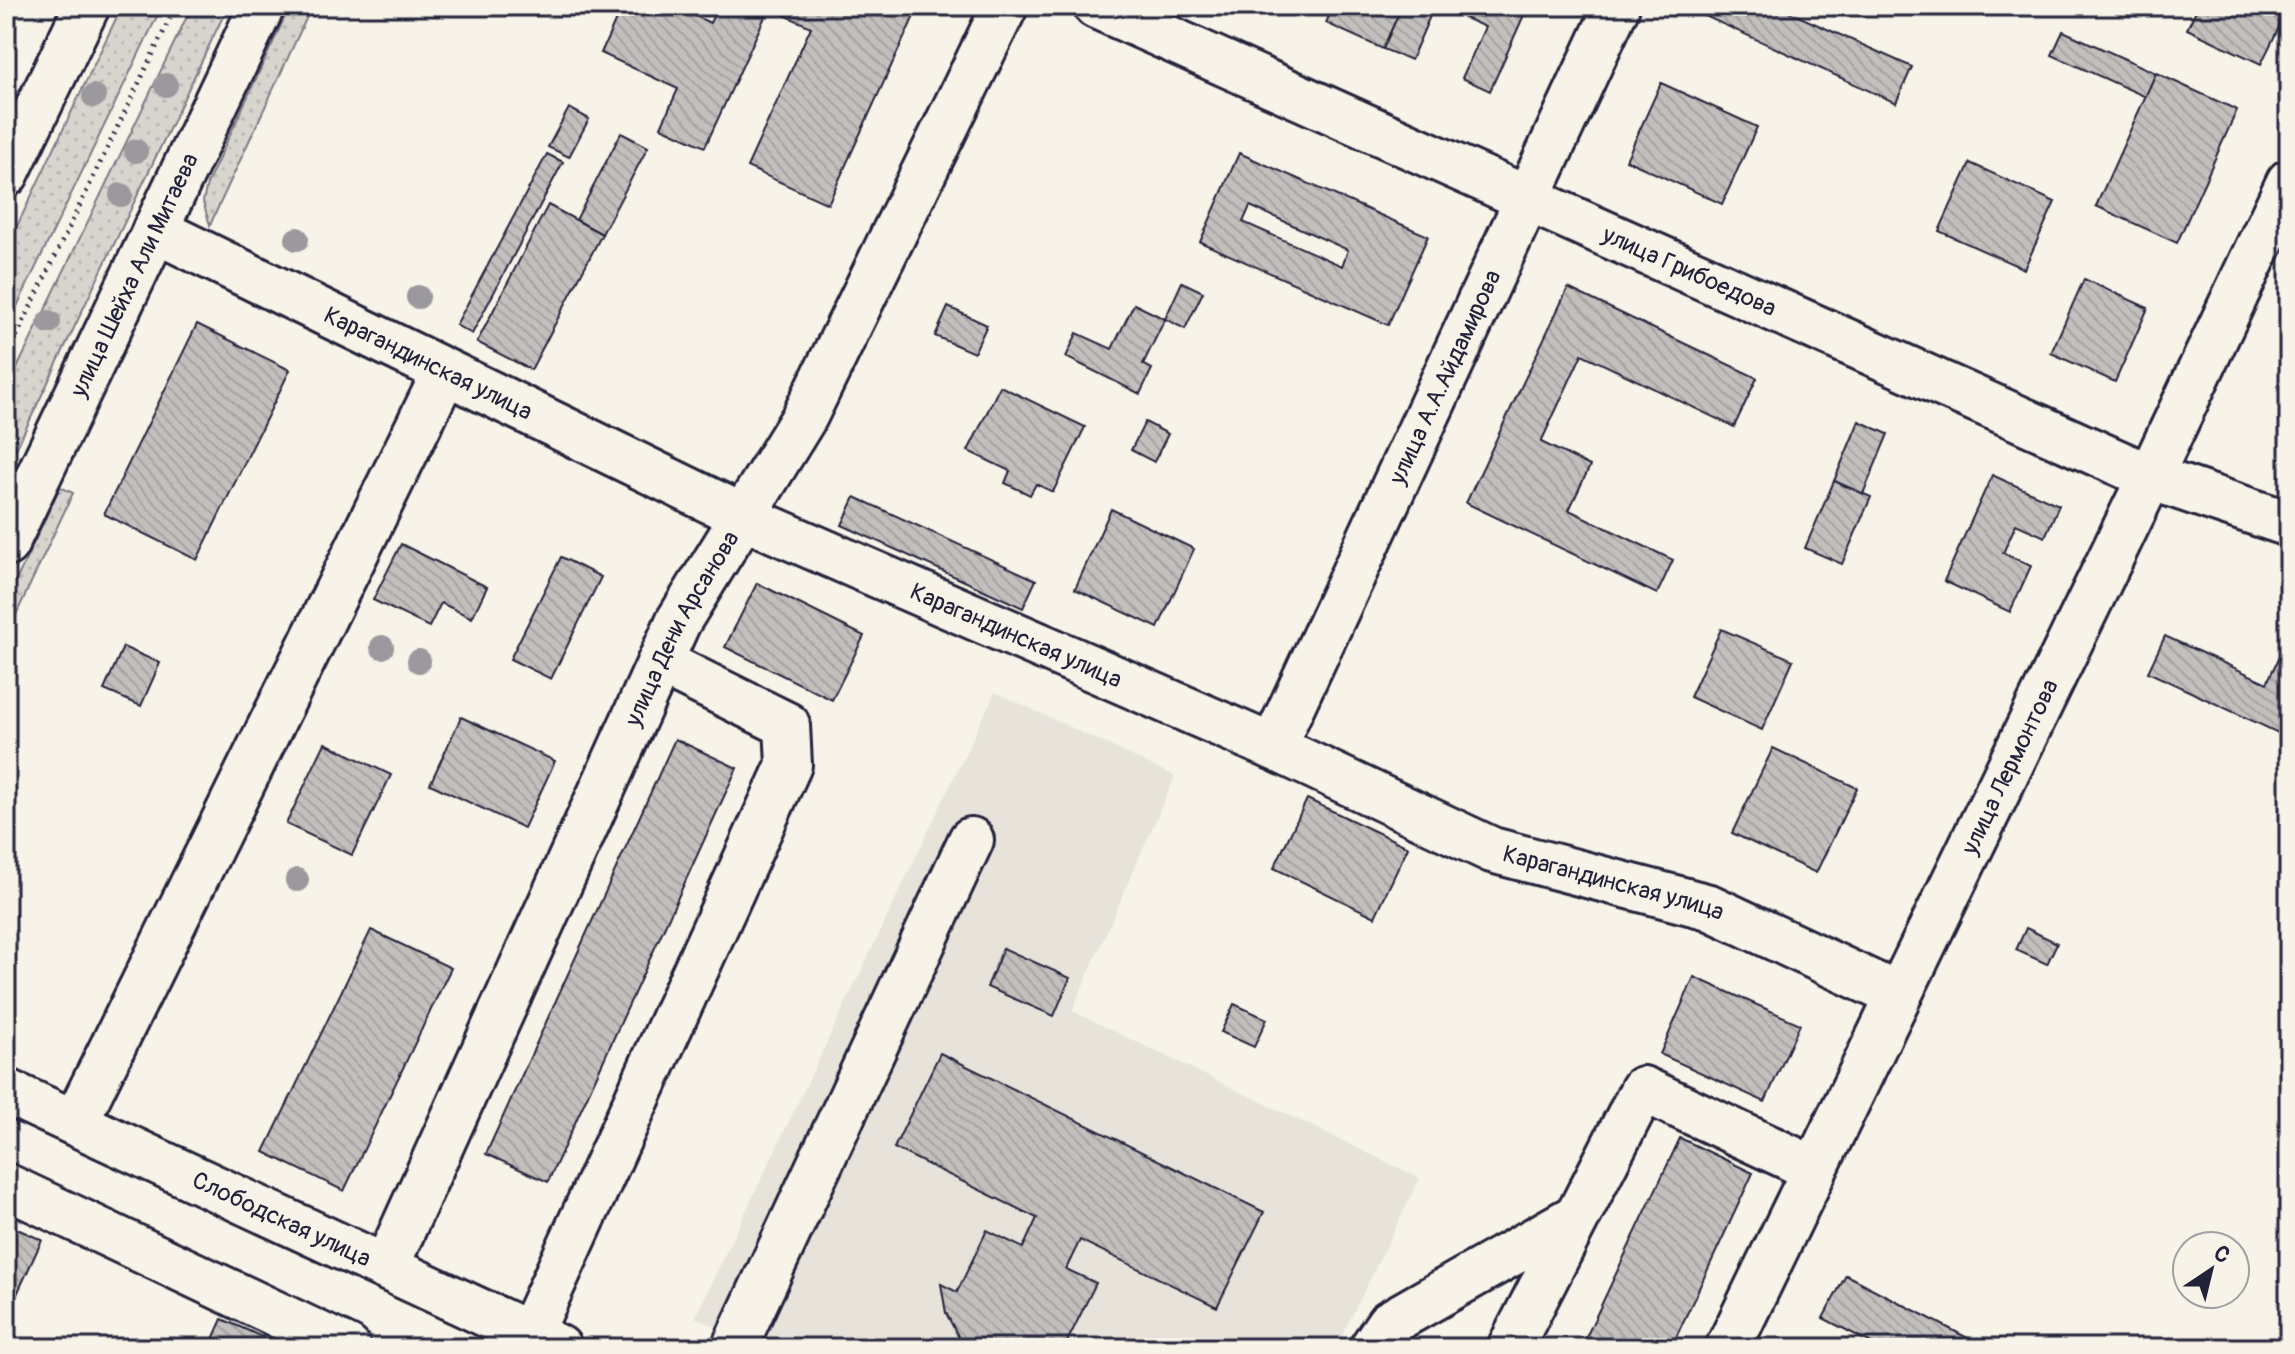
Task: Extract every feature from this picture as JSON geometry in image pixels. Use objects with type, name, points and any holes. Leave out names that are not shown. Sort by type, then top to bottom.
[{"type":"street","points":[[6,174],[87,6]]},
{"type":"street","name":"улица Шейха Али Митаева","points":[[6,544],[262,6]]},
{"type":"street","name":"улица Дени Арсанова","points":[[386,1267],[678,622],[805,416],[1005,6]]},
{"type":"street","name":"улица Грибоедова","points":[[1096,6],[2150,477],[2289,524]]},
{"type":"street","name":"улица А.А.Айдамирова","points":[[1273,747],[1617,6]]},
{"type":"street","name":"улица Лермонтова","points":[[1728,1348],[2150,477],[2289,182]]},
{"type":"street","name":"Карагандинская улица","points":[[155,230],[744,517],[1273,747],[1492,850],[1709,907],[1897,995]]},
{"type":"street","points":[[75,1123],[445,372]]},
{"type":"street","points":[[544,1341],[789,765],[787,725],[660,662]]},
{"type":"street","points":[[734,1348],[971,840]]},
{"type":"street","points":[[1510,1348],[1643,1089],[1814,1169]]},
{"type":"street","name":"Слободская улица","points":[[6,1091],[544,1341]]},
{"type":"street","points":[[6,1186],[348,1348]]},
{"type":"street","points":[[1372,1348],[1389,1323],[1577,1216]]},
{"type":"path","points":[[6,358],[176,6]]},
{"type":"shaded area","points":[[122,6],[162,6],[6,329],[6,249]]},
{"type":"shaded area","points":[[192,6],[228,6],[6,470],[6,391]]},
{"type":"shaded area","points":[[290,6],[312,6],[210,225],[203,202],[207,184]]},
{"type":"shaded area","points":[[60,487],[73,493],[6,636],[6,602]]},
{"type":"shaded area","points":[[995,692],[1175,776],[1072,1011],[1420,1178],[1336,1348],[759,1348],[695,1317]]},
{"type":"building","points":[[622,6],[674,6],[710,23],[718,6],[898,6],[915,14],[828,204],[747,167],[811,27],[769,8],[705,147],[661,127],[678,89],[601,53]]},
{"type":"building","points":[[1333,6],[1402,6],[1383,49],[1326,23]]},
{"type":"building","points":[[1402,6],[1433,9],[1411,60],[1383,49]]},
{"type":"building","points":[[1438,6],[1528,6],[1490,91],[1462,78],[1485,27]]},
{"type":"building","points":[[1696,6],[1791,6],[1789,12],[1912,67],[1896,103],[1694,11]]},
{"type":"building","points":[[2198,6],[2271,6],[2286,13],[2261,64],[2187,29]]},
{"type":"building","points":[[2063,31],[2156,73],[2146,97],[2052,55]]},
{"type":"building","points":[[2156,73],[2237,110],[2177,243],[2096,206]]},
{"type":"building","points":[[1661,83],[1757,127],[1722,204],[1626,160]]},
{"type":"building","points":[[569,108],[589,119],[569,157],[548,147]]},
{"type":"building","points":[[621,133],[648,147],[602,234],[576,220]]},
{"type":"building","points":[[1239,153],[1428,236],[1388,325],[1200,242]],"holes":[[[1250,206],[1348,250],[1342,266],[1243,222]]]},
{"type":"building","points":[[547,154],[563,162],[472,334],[456,325]]},
{"type":"building","points":[[1970,163],[2055,202],[2024,269],[1939,231]]},
{"type":"building","points":[[548,205],[602,234],[531,370],[477,342]]},
{"type":"building","points":[[2084,279],[2148,308],[2115,382],[2051,353]]},
{"type":"building","points":[[1182,282],[1203,292],[1185,329],[1165,319]]},
{"type":"building","points":[[1568,288],[1757,378],[1734,427],[1582,354],[1541,442],[1590,466],[1569,510],[1673,560],[1657,594],[1466,503]]},
{"type":"building","points":[[1134,304],[1165,319],[1143,364],[1152,369],[1140,394],[1066,357],[1077,333],[1112,349]]},
{"type":"building","points":[[948,307],[987,325],[974,353],[935,336]]},
{"type":"building","points":[[197,324],[290,370],[197,560],[104,514]]},
{"type":"building","points":[[1000,386],[1085,427],[1053,492],[1036,484],[1030,495],[1005,483],[1010,471],[968,451]]},
{"type":"building","points":[[1859,421],[1888,434],[1863,494],[1834,481]]},
{"type":"building","points":[[1145,422],[1168,434],[1154,462],[1131,450]]},
{"type":"building","points":[[1992,475],[2059,505],[2045,537],[2016,524],[2003,553],[2031,566],[2010,612],[1944,581]]},
{"type":"building","points":[[1834,481],[1871,497],[1842,564],[1805,548]]},
{"type":"building","points":[[855,497],[1036,580],[1023,608],[842,525]]},
{"type":"building","points":[[1111,509],[1194,549],[1158,628],[1075,589]]},
{"type":"building","points":[[401,544],[487,587],[472,618],[441,603],[429,627],[373,600]]},
{"type":"building","points":[[561,557],[601,577],[551,679],[510,659]]},
{"type":"building","points":[[757,583],[864,636],[832,700],[725,647]]},
{"type":"building","points":[[1721,629],[1793,660],[1762,730],[1690,697]]},
{"type":"building","points":[[2289,635],[2289,738],[2148,672],[2165,636],[2267,683]]},
{"type":"building","points":[[123,647],[160,663],[141,706],[104,690]]},
{"type":"building","points":[[461,717],[555,761],[524,828],[430,784]]},
{"type":"building","points":[[675,739],[737,768],[548,1182],[486,1154]]},
{"type":"building","points":[[325,743],[391,775],[352,855],[286,824]]},
{"type":"building","points":[[1773,748],[1857,788],[1816,873],[1732,833]]},
{"type":"building","points":[[1307,799],[1408,847],[1375,917],[1274,868]]},
{"type":"building","points":[[2026,928],[2057,943],[2047,964],[2016,950]]},
{"type":"building","points":[[371,930],[451,968],[344,1191],[264,1152]]},
{"type":"building","points":[[1003,948],[1070,978],[1054,1016],[987,987]]},
{"type":"building","points":[[1694,977],[1800,1024],[1765,1102],[1660,1054]]},
{"type":"building","points":[[1234,1004],[1267,1019],[1254,1047],[1221,1032]]},
{"type":"building","points":[[940,1053],[1264,1212],[1217,1307],[1080,1240],[1066,1269],[1096,1283],[1065,1346],[1069,1348],[970,1348],[959,1338],[946,1313],[941,1284],[957,1292],[987,1230],[1023,1248],[1037,1218],[894,1148]]},
{"type":"building","points":[[1680,1138],[1753,1173],[1671,1348],[1581,1348]]},
{"type":"building","points":[[6,1224],[42,1240],[6,1318]]},
{"type":"building","points":[[1846,1275],[1987,1348],[1881,1348],[1823,1318]]},
{"type":"building","points":[[222,1319],[287,1348],[209,1348]]}]
